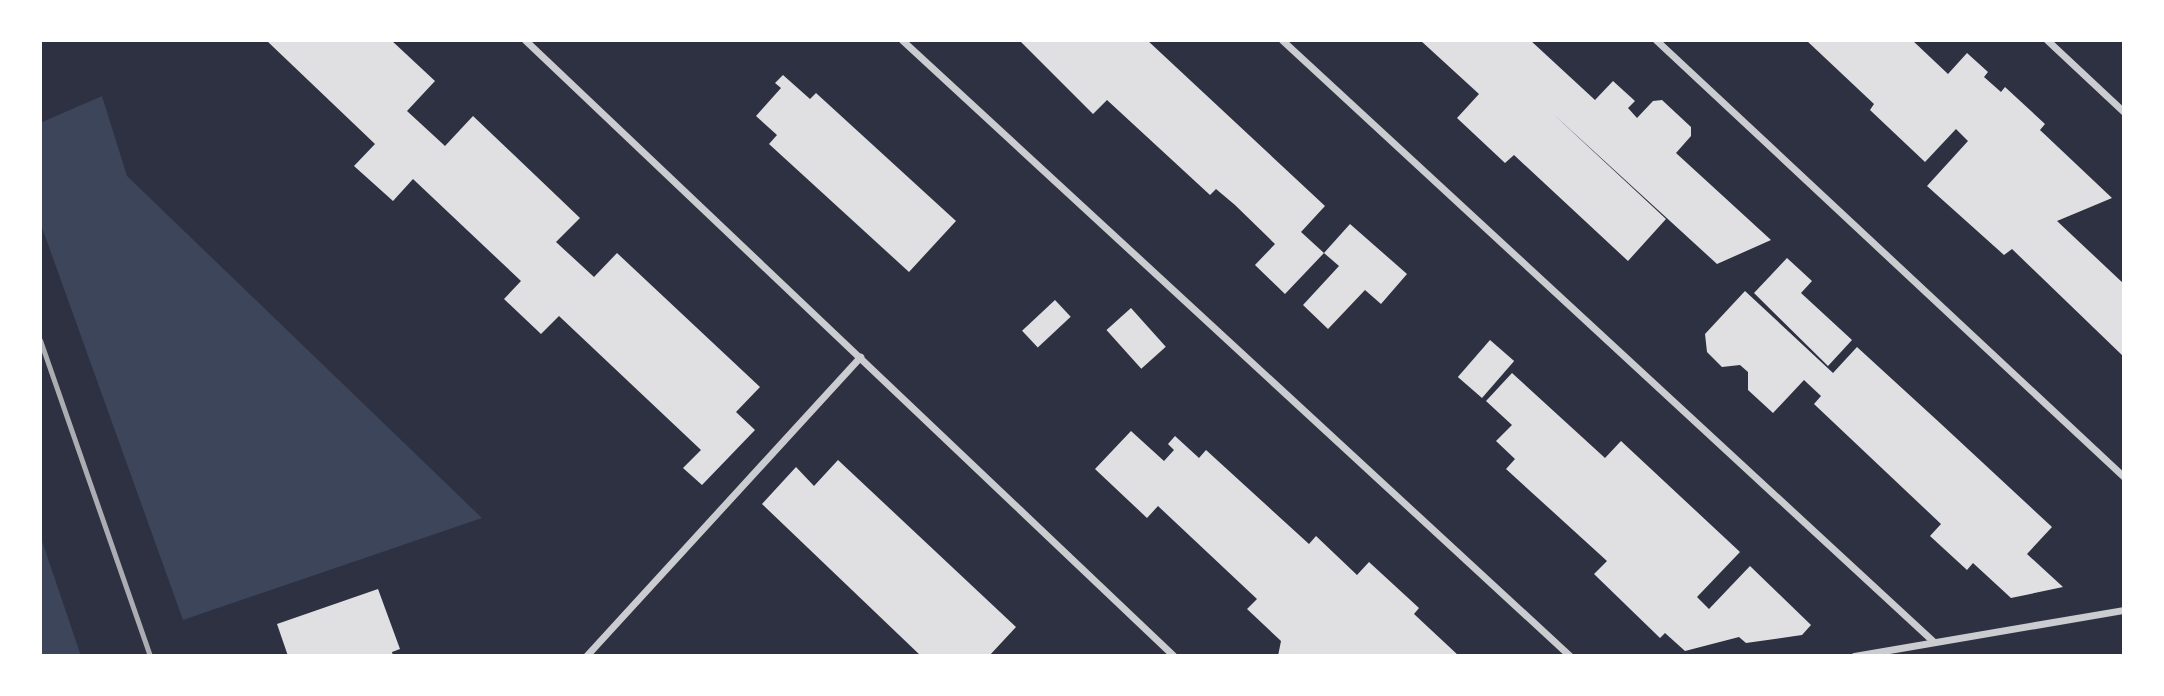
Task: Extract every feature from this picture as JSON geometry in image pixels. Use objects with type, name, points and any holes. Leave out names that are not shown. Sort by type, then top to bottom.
[{"type":"street","points":[[525,40],[1174,656]]},
{"type":"street","points":[[902,40],[1570,656]]},
{"type":"street","points":[[1282,40],[1934,642]]},
{"type":"street","points":[[1656,40],[2124,477]]},
{"type":"street","points":[[2047,40],[2124,112]]},
{"type":"street","points":[[586,656],[860,358]]},
{"type":"street","points":[[1854,656],[2124,610]]},
{"type":"shaded area","points":[[102,96],[127,176],[482,518],[183,620],[40,222],[40,123]]},
{"type":"shaded area","points":[[40,535],[81,656],[40,656]]},
{"type":"building","points":[[266,40],[391,40],[435,81],[407,111],[445,146],[473,116],[580,218],[556,242],[594,277],[617,253],[760,387],[736,412],[755,430],[702,485],[683,468],[701,450],[559,316],[541,334],[504,299],[521,281],[413,179],[393,201],[354,166],[375,144]]},
{"type":"building","points":[[1019,40],[1147,40],[1325,206],[1301,232],[1324,253],[1285,294],[1255,265],[1275,244],[1235,205],[1216,189],[1210,195],[1107,100],[1093,114]]},
{"type":"building","points":[[1420,40],[1530,40],[1595,100],[1613,81],[1635,101],[1628,108],[1637,118],[1653,101],[1662,100],[1691,127],[1691,136],[1676,153],[1771,240],[1717,264],[1551,112],[1666,219],[1628,261],[1514,155],[1505,163],[1457,118],[1479,94]]},
{"type":"building","points":[[1806,40],[1912,40],[1948,74],[1967,53],[1988,72],[1984,77],[2001,92],[2005,87],[2045,124],[2040,130],[2112,198],[2057,221],[2124,284],[2124,357],[2012,249],[2004,255],[1927,186],[1968,141],[1956,129],[1925,162],[1870,110],[1874,104]]},
{"type":"building","points":[[783,75],[810,99],[816,93],[956,221],[909,272],[769,144],[777,135],[756,116],[781,88],[775,83]]},
{"type":"building","points":[[1350,224],[1407,274],[1381,304],[1365,290],[1328,329],[1303,305],[1339,266],[1324,253]]},
{"type":"building","points":[[1787,258],[1812,281],[1801,293],[1852,340],[1828,366],[1754,293]]},
{"type":"building","points":[[1745,291],[1833,373],[1857,347],[2052,527],[2027,554],[2063,587],[2011,598],[1973,563],[1967,570],[1930,536],[1941,524],[1814,404],[1821,396],[1804,380],[1773,413],[1748,390],[1748,372],[1740,365],[1722,367],[1707,352],[1705,334]]},
{"type":"building","points":[[1055,300],[1071,317],[1038,348],[1022,331]]},
{"type":"building","points":[[1131,308],[1166,347],[1141,369],[1106,330]]},
{"type":"building","points":[[1490,340],[1514,361],[1482,398],[1458,377]]},
{"type":"building","points":[[1512,373],[1605,458],[1621,441],[1740,552],[1697,597],[1709,609],[1750,566],[1811,625],[1802,635],[1746,643],[1739,637],[1685,651],[1665,633],[1660,638],[1594,574],[1607,561],[1506,469],[1515,459],[1496,441],[1512,425],[1486,401]]},
{"type":"building","points":[[1131,431],[1164,461],[1174,450],[1168,444],[1175,436],[1199,458],[1206,450],[1309,544],[1316,536],[1357,575],[1369,562],[1419,608],[1414,614],[1459,656],[1278,656],[1281,641],[1247,609],[1257,599],[1158,506],[1147,518],[1095,469]]},
{"type":"building","points":[[838,460],[1016,627],[989,656],[921,656],[762,504],[796,467],[814,486]]},
{"type":"building","points":[[378,589],[400,649],[392,652],[393,656],[288,656],[277,624]]},
{"type":"railway","points":[[40,340],[150,656]]}]
